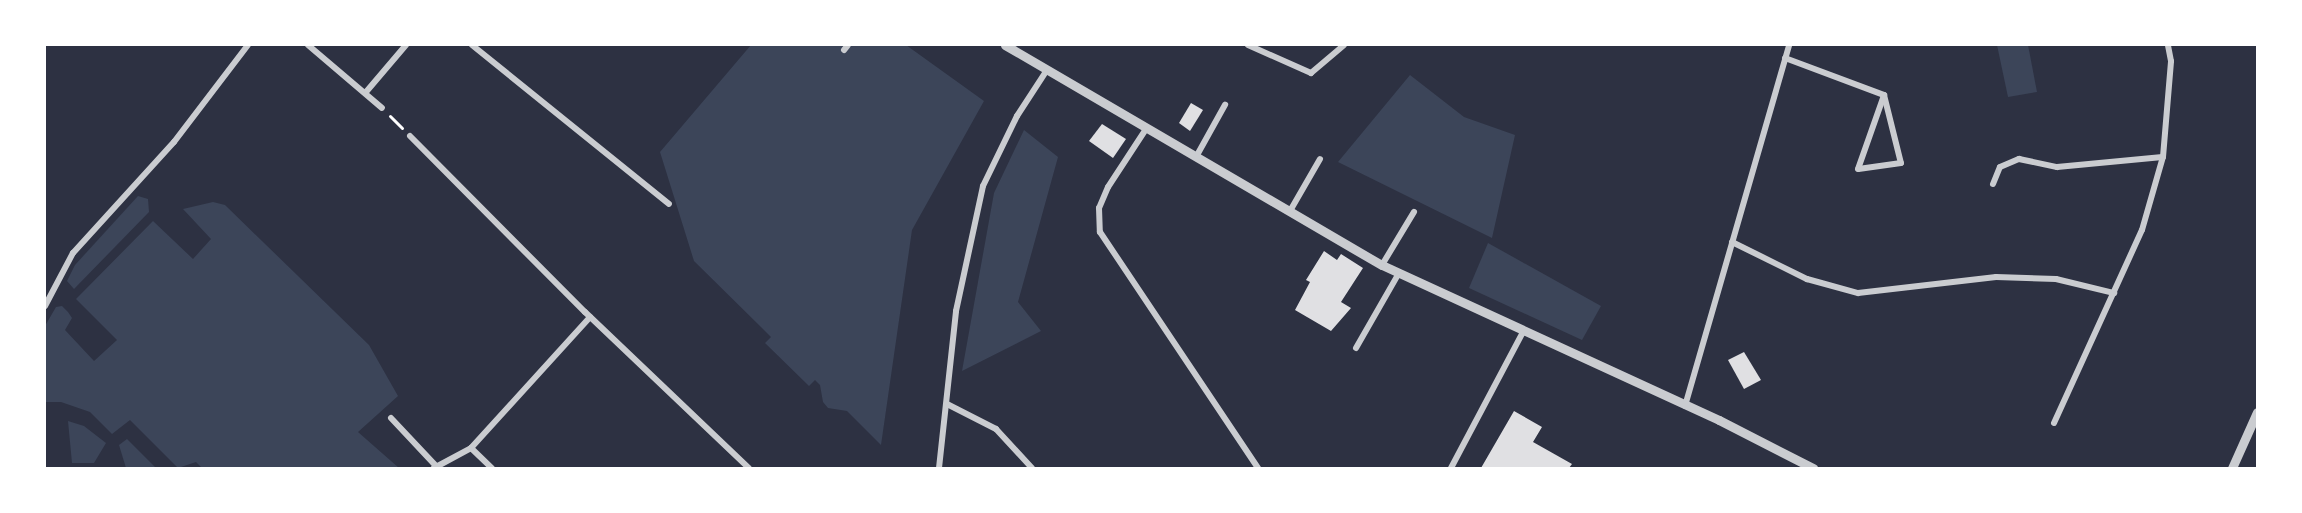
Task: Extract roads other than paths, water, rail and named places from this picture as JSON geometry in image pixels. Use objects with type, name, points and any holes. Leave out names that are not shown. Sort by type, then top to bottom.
[{"type":"street","points":[[45,306],[74,253],[174,142],[248,45]]},
{"type":"street","points":[[308,45],[366,92],[382,108]]},
{"type":"street","points":[[366,92],[406,45]]},
{"type":"street","points":[[472,45],[669,204]]},
{"type":"street","points":[[1006,45],[1382,265],[1813,468]]},
{"type":"street","points":[[1248,45],[1311,73],[1344,45]]},
{"type":"street","points":[[1685,406],[1789,45]]},
{"type":"street","points":[[2054,423],[2142,230],[2163,157],[2171,61],[2168,45]]},
{"type":"street","points":[[1785,58],[1884,96]]},
{"type":"street","points":[[939,468],[956,311],[983,186],[1017,116],[1047,70]]},
{"type":"street","points":[[1884,96],[1901,163],[1858,169],[1880,106],[1884,96]]},
{"type":"street","points":[[1196,157],[1225,105]]},
{"type":"street","points":[[1146,129],[1108,187],[1099,208],[1100,232],[1258,468]]},
{"type":"street","points":[[410,136],[590,317],[749,468]]},
{"type":"street","points":[[1993,184],[2000,167],[2019,159],[2057,167],[2108,159],[2163,157]]},
{"type":"street","points":[[1290,211],[1320,159]]},
{"type":"street","points":[[1382,265],[1414,212]]},
{"type":"street","points":[[1732,242],[1807,279],[1858,293],[1996,277],[2056,279],[2114,293]]},
{"type":"street","points":[[1356,348],[1399,273]]},
{"type":"street","points":[[391,418],[435,467],[471,448],[590,317]]},
{"type":"street","points":[[1451,468],[1523,332]]},
{"type":"street","points":[[947,404],[996,429],[1032,468]]},
{"type":"street","points":[[2232,468],[2257,412]]},
{"type":"street","points":[[471,448],[492,468]]}]
